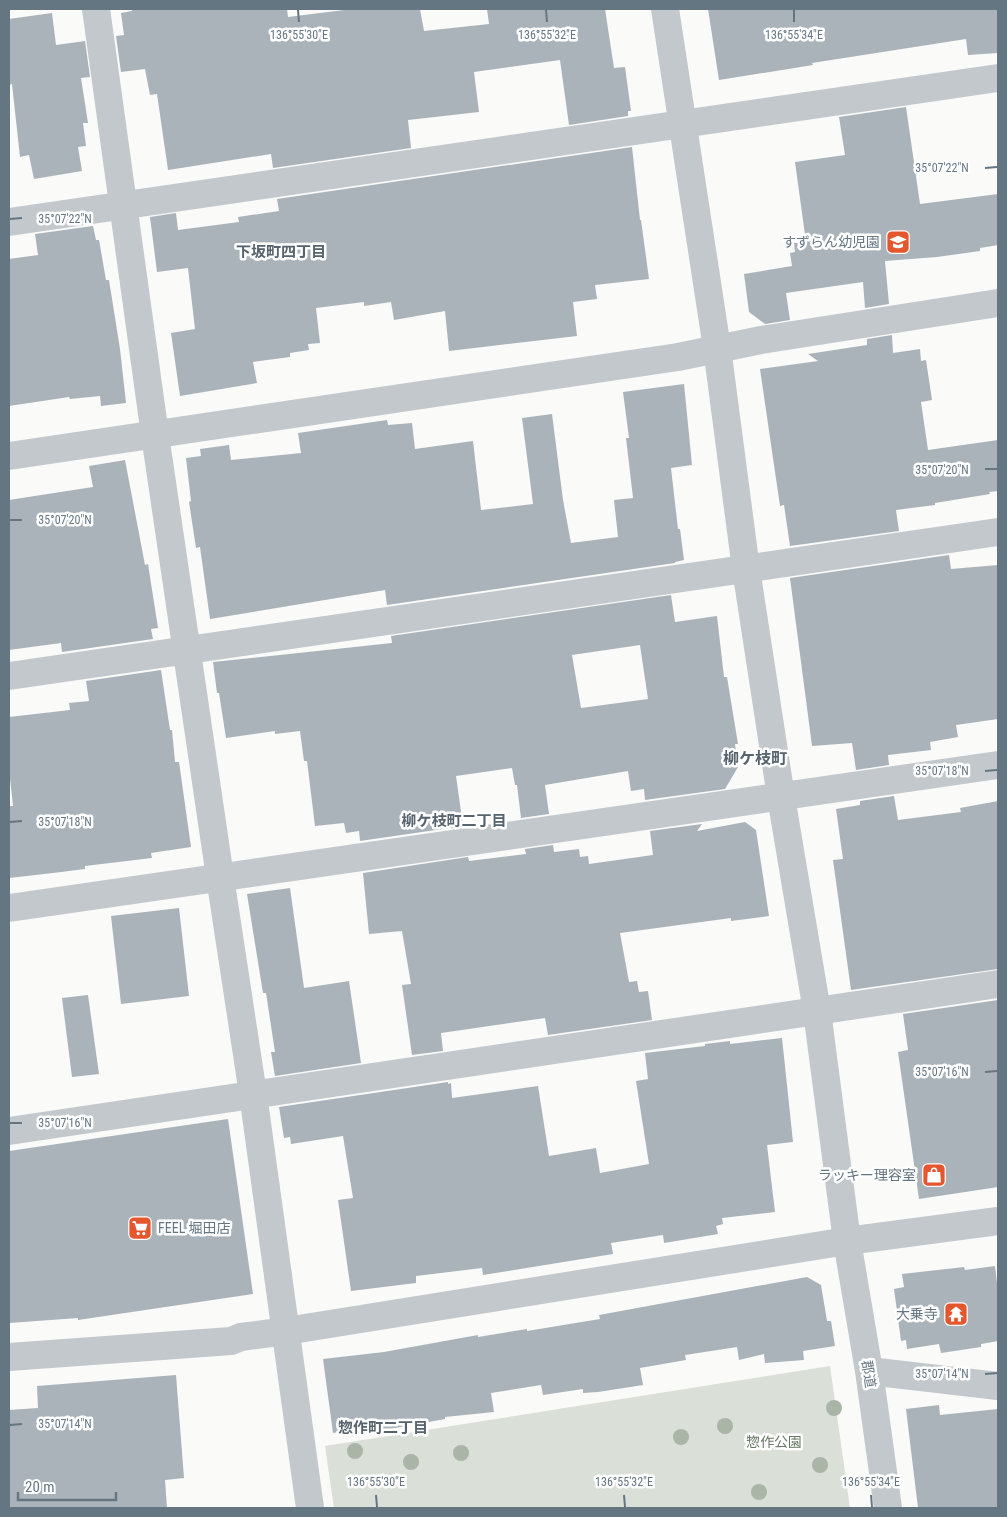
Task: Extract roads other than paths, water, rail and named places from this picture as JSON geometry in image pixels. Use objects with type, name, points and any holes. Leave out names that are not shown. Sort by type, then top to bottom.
[{"type":"street","points":[[96,9],[122,206],[253,1094],[310,1508]]},
{"type":"street","name":"郡道","points":[[665,9],[717,348],[746,569],[781,797],[817,1011],[848,1241],[869,1371],[888,1508]]},
{"type":"street","points":[[9,222],[998,78]]},
{"type":"street","points":[[9,456],[678,357],[761,340],[998,304]]},
{"type":"street","points":[[9,676],[998,532]]},
{"type":"street","points":[[9,908],[998,766]]},
{"type":"street","points":[[9,1132],[998,984]]},
{"type":"street","points":[[9,1357],[231,1341],[241,1337],[848,1241],[998,1221]]},
{"type":"street","points":[[869,1371],[998,1386]]},
{"type":"place","name":"すずらん幼児園","points":[[898,242]]},
{"type":"place","name":"ラッキー理容室","points":[[934,1175]]},
{"type":"place","name":"FEEL 堀田店","points":[[140,1228]]},
{"type":"place","name":"大乗寺","points":[[956,1314]]},
{"type":"district","name":"下坂町四丁目","points":[[281,252]]},
{"type":"district","name":"柳ケ枝町","points":[[755,758]]},
{"type":"district","name":"柳ケ枝町二丁目","points":[[454,821]]},
{"type":"district","name":"惣作町二丁目","points":[[383,1428]]},
{"type":"park label","name":"惣作公園","points":[[774,1442]]}]
